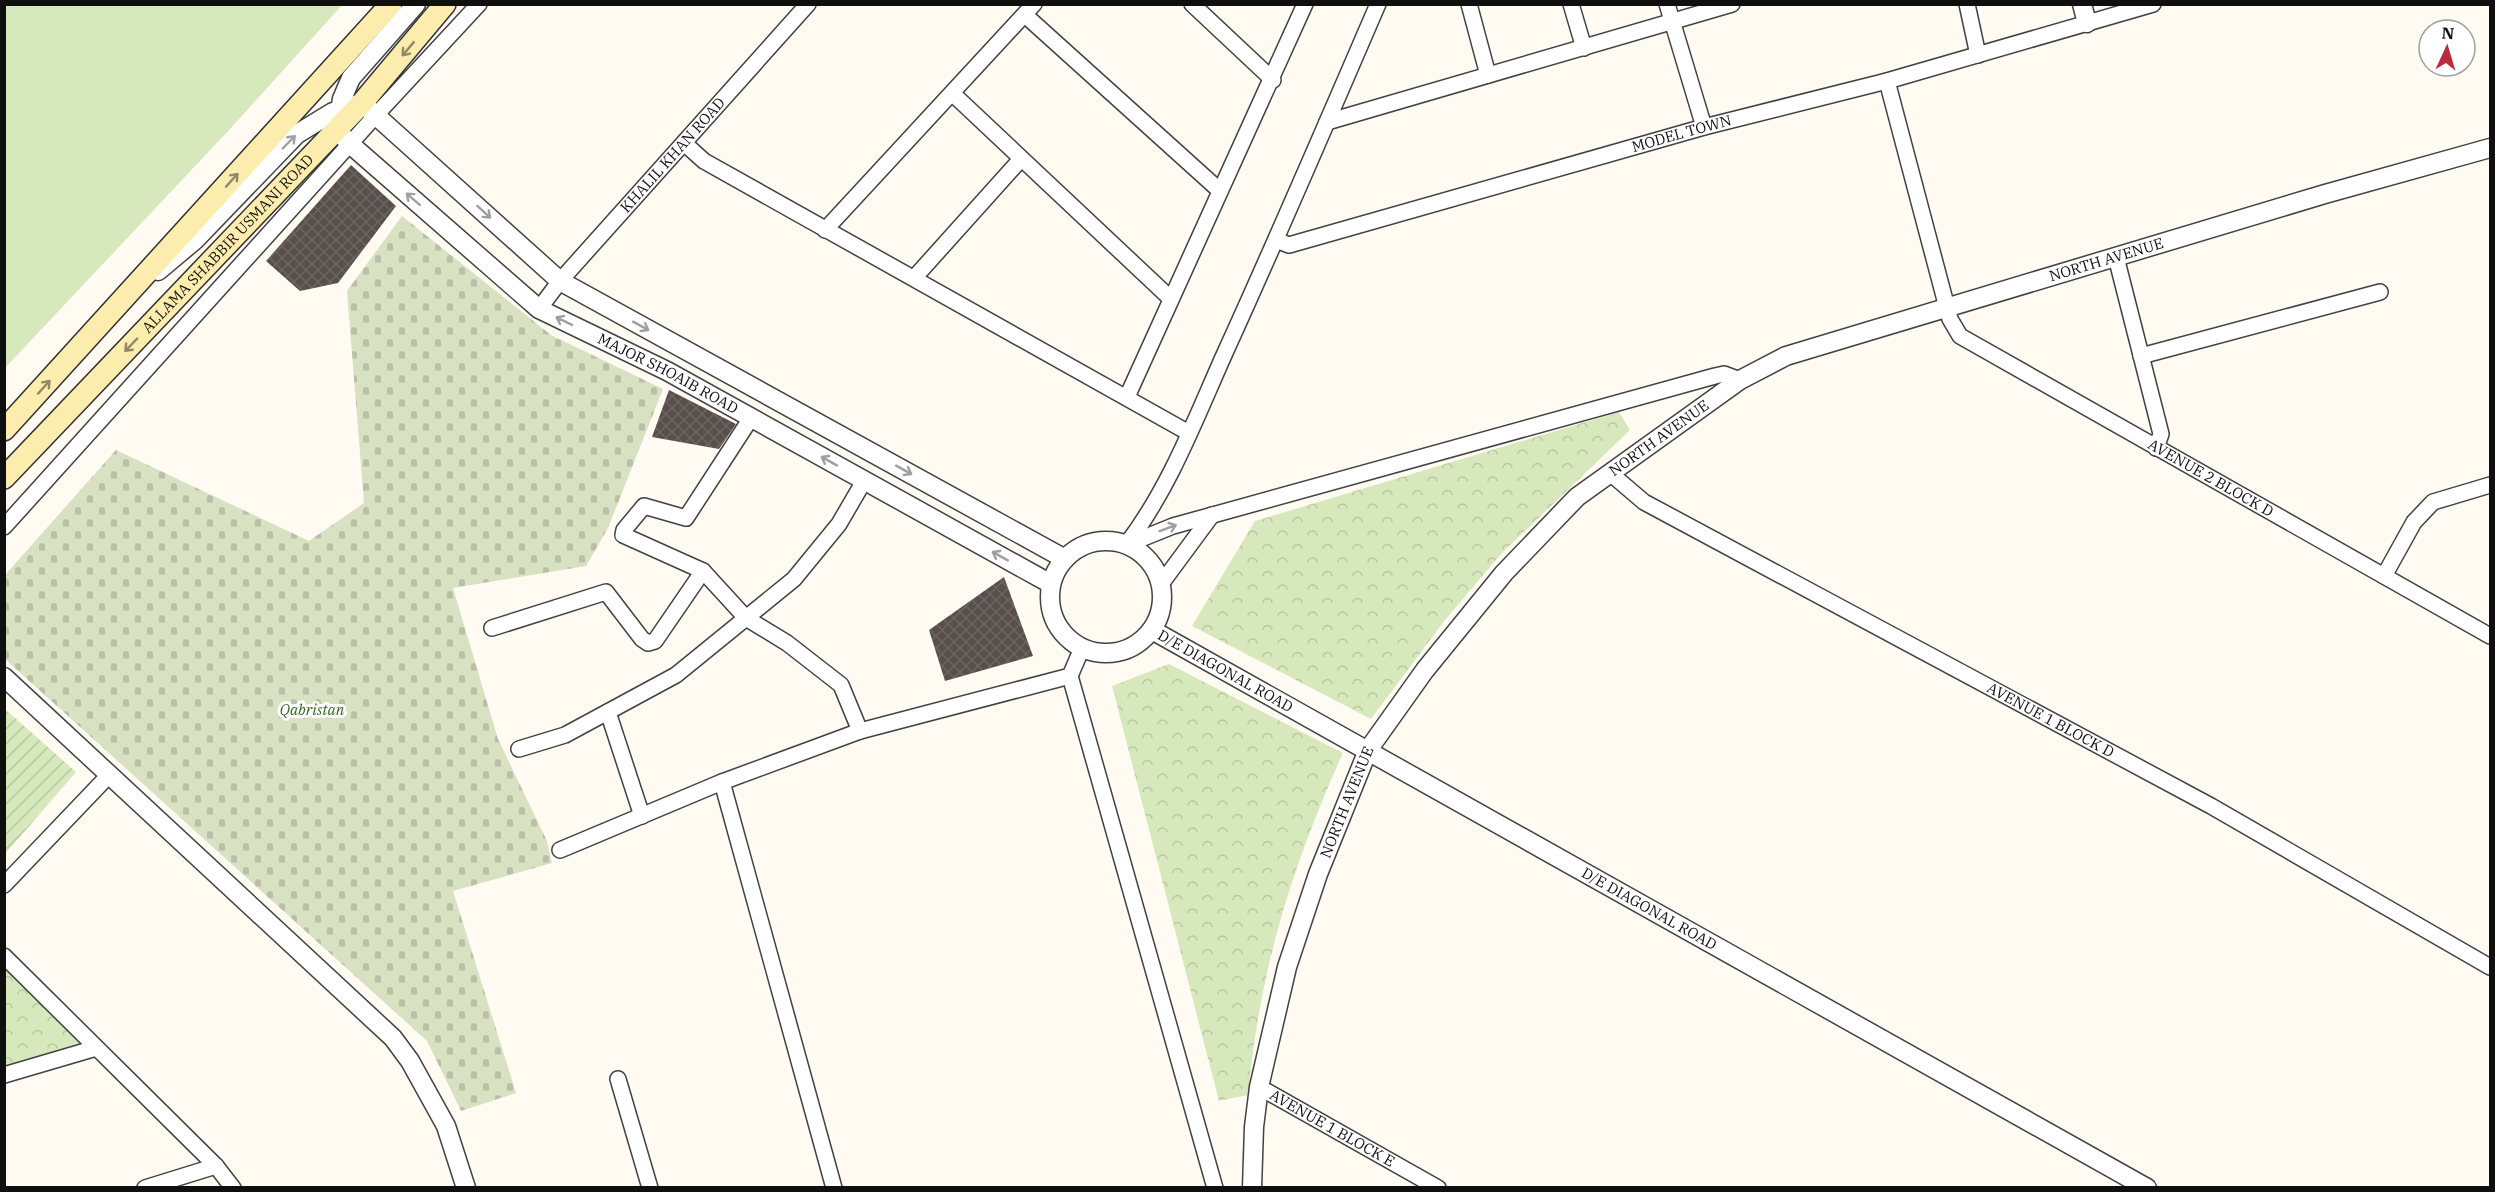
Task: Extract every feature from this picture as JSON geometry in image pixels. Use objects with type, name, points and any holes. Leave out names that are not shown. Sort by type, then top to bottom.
[{"type":"main road","points":[[4,430],[391,4]]},
{"type":"main road","name":"ALLAMA SHABBIR USMANI ROAD","points":[[4,478],[343,137],[369,109],[445,4]]},
{"type":"street","points":[[4,527],[343,137],[340,109],[345,91],[356,71],[416,4]]},
{"type":"street","points":[[125,297],[195,240],[297,134],[321,117],[340,109],[369,109],[479,4]]},
{"type":"street","name":"KHALIL KHAN ROAD","points":[[539,309],[560,281],[808,4]]},
{"type":"street","points":[[1192,4],[1273,80]]},
{"type":"street","points":[[1127,397],[1219,190],[1273,80],[1305,4]]},
{"type":"street","points":[[1126,545],[1148,516],[1189,433],[1276,240],[1378,4]]},
{"type":"street","points":[[1469,4],[1488,75]]},
{"type":"street","points":[[1571,4],[1584,48]]},
{"type":"street","points":[[1667,4],[1704,127]]},
{"type":"street","points":[[1327,122],[1732,4]]},
{"type":"street","points":[[1967,4],[1978,55]]},
{"type":"street","points":[[2082,4],[2087,23]]},
{"type":"street","name":"MODEL TOWN","points":[[1276,240],[1289,245],[1704,127],[1887,81],[2153,4]]},
{"type":"street","points":[[825,230],[1030,10],[1219,190]]},
{"type":"street","name":"AVENUE 2 BLOCK D","points":[[1887,81],[1950,319],[1960,336],[2490,636]]},
{"type":"street","points":[[953,94],[1172,299]]},
{"type":"street","name":"MAJOR SHOAIB ROAD","points":[[369,109],[560,281],[1065,559]]},
{"type":"street","name":"MAJOR SHOAIB ROAD","points":[[343,137],[539,309],[667,371],[1051,584]]},
{"type":"street","points":[[684,143],[704,161],[825,230],[915,277],[1189,433]]},
{"type":"street","name":"NORTH AVENUE","points":[[1252,1188],[1254,1127],[1259,1087],[1287,967],[1317,874],[1368,750],[1425,670],[1504,573],[1577,497],[1740,380],[1786,356],[2325,194],[2490,148]]},
{"type":"street","points":[[915,277],[1021,159]]},
{"type":"street","points":[[2116,257],[2161,434],[2156,448]]},
{"type":"street","points":[[2141,356],[2380,292]]},
{"type":"street","points":[[1126,545],[1173,526],[1715,376],[1724,374],[1740,380]]},
{"type":"street","points":[[751,418],[686,518],[644,506],[624,530],[623,535],[703,571],[746,618],[787,643],[841,685],[860,731]]},
{"type":"street","name":"AVENUE 1 BLOCK D","points":[[1610,473],[1644,502],[2211,806],[2490,967]]},
{"type":"street","points":[[519,749],[565,735],[675,675],[794,579],[839,524],[864,481]]},
{"type":"street","points":[[2384,576],[2414,522],[2433,502],[2490,485]]},
{"type":"street","points":[[1161,584],[1212,515]]},
{"type":"street","points":[[1110,541],[1126,545],[1141,554],[1153,567],[1161,584],[1162,599],[1159,615],[1152,630],[1141,641],[1120,651],[1097,653],[1082,648],[1059,628],[1049,600],[1051,584],[1065,559],[1078,549],[1093,543],[1110,541]]},
{"type":"street","points":[[492,628],[606,592],[642,639],[648,643],[655,641],[703,571]]},
{"type":"street","name":"D/E DIAGONAL ROAD","points":[[1152,630],[2147,1188]]},
{"type":"street","points":[[1082,648],[1070,676],[1215,1188]]},
{"type":"street","points":[[560,850],[722,782],[860,731],[1070,676]]},
{"type":"street","points":[[4,677],[393,1038],[410,1061],[446,1126],[466,1188]]},
{"type":"street","points":[[608,712],[642,816]]},
{"type":"street","points":[[4,885],[110,774]]},
{"type":"street","points":[[722,782],[834,1188]]},
{"type":"street","points":[[4,956],[216,1166],[233,1188]]},
{"type":"street","points":[[4,1074],[96,1048]]},
{"type":"street","points":[[618,1079],[650,1188]]},
{"type":"street","name":"AVENUE 1 BLOCK E","points":[[1259,1087],[1437,1188]]},
{"type":"street","points":[[145,1188],[216,1166]]},
{"type":"green space","points":[[5,4],[342,5],[230,129],[5,368]]},
{"type":"green space","name":"Qabristan","points":[[402,216],[551,335],[663,389],[608,528],[586,566],[453,588],[498,739],[547,841],[552,863],[453,891],[516,1093],[461,1111],[427,1041],[5,659],[5,575],[116,450],[309,541],[364,503],[347,291]]},
{"type":"green space","points":[[1619,412],[1630,430],[1501,554],[1445,620],[1371,719],[1192,626],[1255,521]]},
{"type":"green space","points":[[1169,664],[1343,753],[1308,837],[1280,920],[1261,1005],[1248,1095],[1219,1101],[1112,686]]},
{"type":"green space","points":[[5,709],[76,772],[5,854]]},
{"type":"green space","points":[[5,956],[96,1048],[5,1075]]},
{"type":"building","points":[[351,165],[396,206],[338,283],[300,291],[266,261]]},
{"type":"building","points":[[669,390],[736,424],[719,449],[652,437]]},
{"type":"building","points":[[1004,577],[1033,656],[945,681],[929,630]]}]
